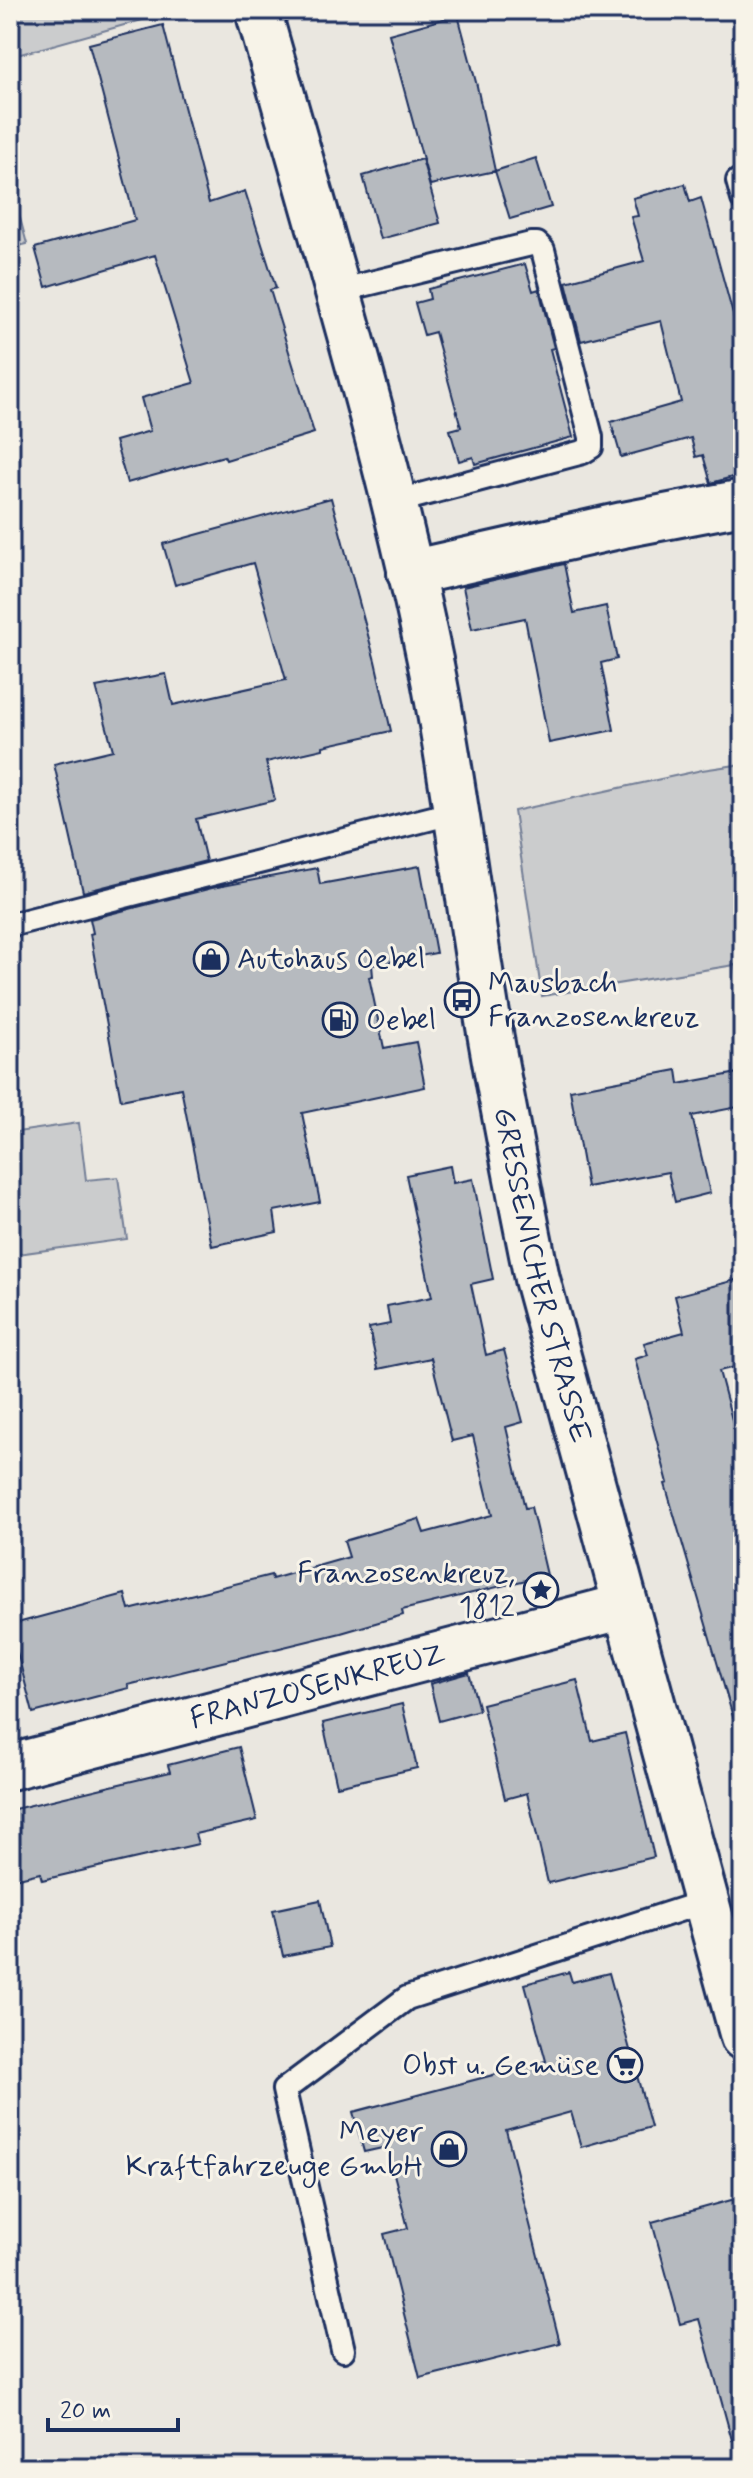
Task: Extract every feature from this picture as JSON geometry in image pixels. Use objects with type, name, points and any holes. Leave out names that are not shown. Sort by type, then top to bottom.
[{"type":"main road","name":"GRESSENICHER STRASSE","points":[[258,10],[394,502],[434,680],[484,999],[537,1279],[743,2037]]},
{"type":"main road","points":[[410,573],[623,525],[743,502]]},
{"type":"main road","name":"FRANZOSENKREUZ","points":[[10,1767],[625,1606]]},
{"type":"lane","points":[[338,291],[531,244],[537,244],[543,250],[591,447],[583,452],[394,502]]},
{"type":"lane","points":[[10,925],[456,812]]},
{"type":"lane","points":[[343,2350],[284,2090],[407,1998],[707,1901]]},
{"type":"shaded area","points":[[10,10],[178,10],[10,57]]},
{"type":"shaded area","points":[[10,181],[27,244],[10,248]]},
{"type":"shaded area","points":[[743,764],[743,1012],[735,965],[542,996],[514,811]]},
{"type":"shaded area","points":[[79,1123],[86,1180],[118,1177],[127,1239],[10,1255],[10,1133]]},
{"type":"building","points":[[458,15],[495,171],[430,185],[389,34]]},
{"type":"building","points":[[163,25],[209,203],[245,191],[276,288],[270,290],[314,433],[226,460],[224,456],[127,483],[115,441],[150,431],[141,398],[194,383],[155,255],[46,287],[35,248],[135,220],[89,44]]},
{"type":"building","points":[[536,158],[551,207],[510,219],[495,171]]},
{"type":"building","points":[[422,159],[440,223],[380,239],[363,176]]},
{"type":"building","points":[[685,184],[690,202],[701,198],[743,351],[743,474],[711,483],[703,455],[696,457],[691,438],[621,457],[611,422],[681,402],[661,321],[581,341],[566,282],[644,261],[631,217],[638,216],[633,198]]},
{"type":"building","points":[[525,264],[533,291],[539,289],[554,348],[550,349],[573,437],[475,464],[473,457],[459,461],[450,430],[461,427],[435,332],[424,335],[415,303],[430,299],[428,289]]},
{"type":"building","points":[[331,498],[391,731],[266,762],[275,800],[196,819],[206,861],[83,892],[54,764],[113,750],[96,687],[166,674],[173,705],[286,680],[253,563],[175,585],[163,544]]},
{"type":"building","points":[[564,564],[574,613],[606,606],[617,659],[601,663],[614,730],[549,743],[525,618],[472,629],[463,587]]},
{"type":"building","points":[[420,866],[436,953],[372,965],[373,976],[369,977],[384,1048],[416,1042],[425,1087],[302,1113],[320,1202],[274,1211],[277,1232],[212,1246],[181,1088],[121,1100],[90,934],[93,933],[90,919],[212,888],[317,868],[320,884]]},
{"type":"building","points":[[677,1070],[679,1084],[743,1072],[743,1106],[692,1116],[710,1193],[675,1202],[668,1172],[587,1187],[570,1090]]},
{"type":"building","points":[[450,1166],[453,1183],[473,1179],[493,1279],[471,1284],[486,1355],[504,1350],[523,1422],[506,1427],[525,1508],[531,1507],[547,1575],[402,1610],[403,1615],[341,1633],[128,1685],[129,1688],[33,1713],[10,1625],[125,1594],[129,1610],[271,1575],[272,1579],[349,1557],[344,1541],[419,1519],[424,1533],[492,1515],[473,1436],[452,1441],[431,1358],[378,1369],[369,1328],[390,1324],[387,1306],[432,1297],[406,1175]]},
{"type":"building","points":[[743,1278],[743,1365],[719,1371],[743,1461],[743,1716],[733,1717],[665,1484],[668,1483],[635,1359],[648,1355],[644,1343],[684,1332],[675,1296]]},
{"type":"building","points":[[469,1673],[479,1710],[439,1721],[430,1684]]},
{"type":"building","points":[[577,1680],[592,1741],[625,1733],[654,1857],[548,1883],[527,1793],[505,1799],[482,1704]]},
{"type":"building","points":[[402,1704],[417,1768],[337,1786],[323,1723]]},
{"type":"building","points":[[239,1747],[257,1820],[195,1834],[198,1844],[42,1880],[40,1873],[10,1880],[10,1810],[170,1772],[168,1765]]},
{"type":"building","points":[[320,1900],[330,1947],[283,1956],[273,1910]]},
{"type":"building","points":[[569,1972],[572,1982],[609,1973],[651,2127],[581,2147],[571,2112],[506,2130],[560,2343],[420,2378],[384,2234],[408,2228],[387,2147],[364,2152],[353,2112],[546,2061],[525,1984]]},
{"type":"building","points":[[735,2199],[743,2227],[743,2438],[732,2440],[699,2319],[680,2324],[652,2222]]},
{"type":"place","name":"Autohaus Oebel","points":[[211,959]]},
{"type":"place","name":"Mausbach Franzosenkreuz","points":[[462,1000]]},
{"type":"place","name":"Oebel","points":[[340,1020]]},
{"type":"place","name":"Franzosenkreuz, 1812","points":[[541,1590]]},
{"type":"place","name":"Obst u. Gemüse","points":[[625,2065]]},
{"type":"place","name":"Meyer Kraftfahrzeuge GmbH","points":[[449,2149]]}]
